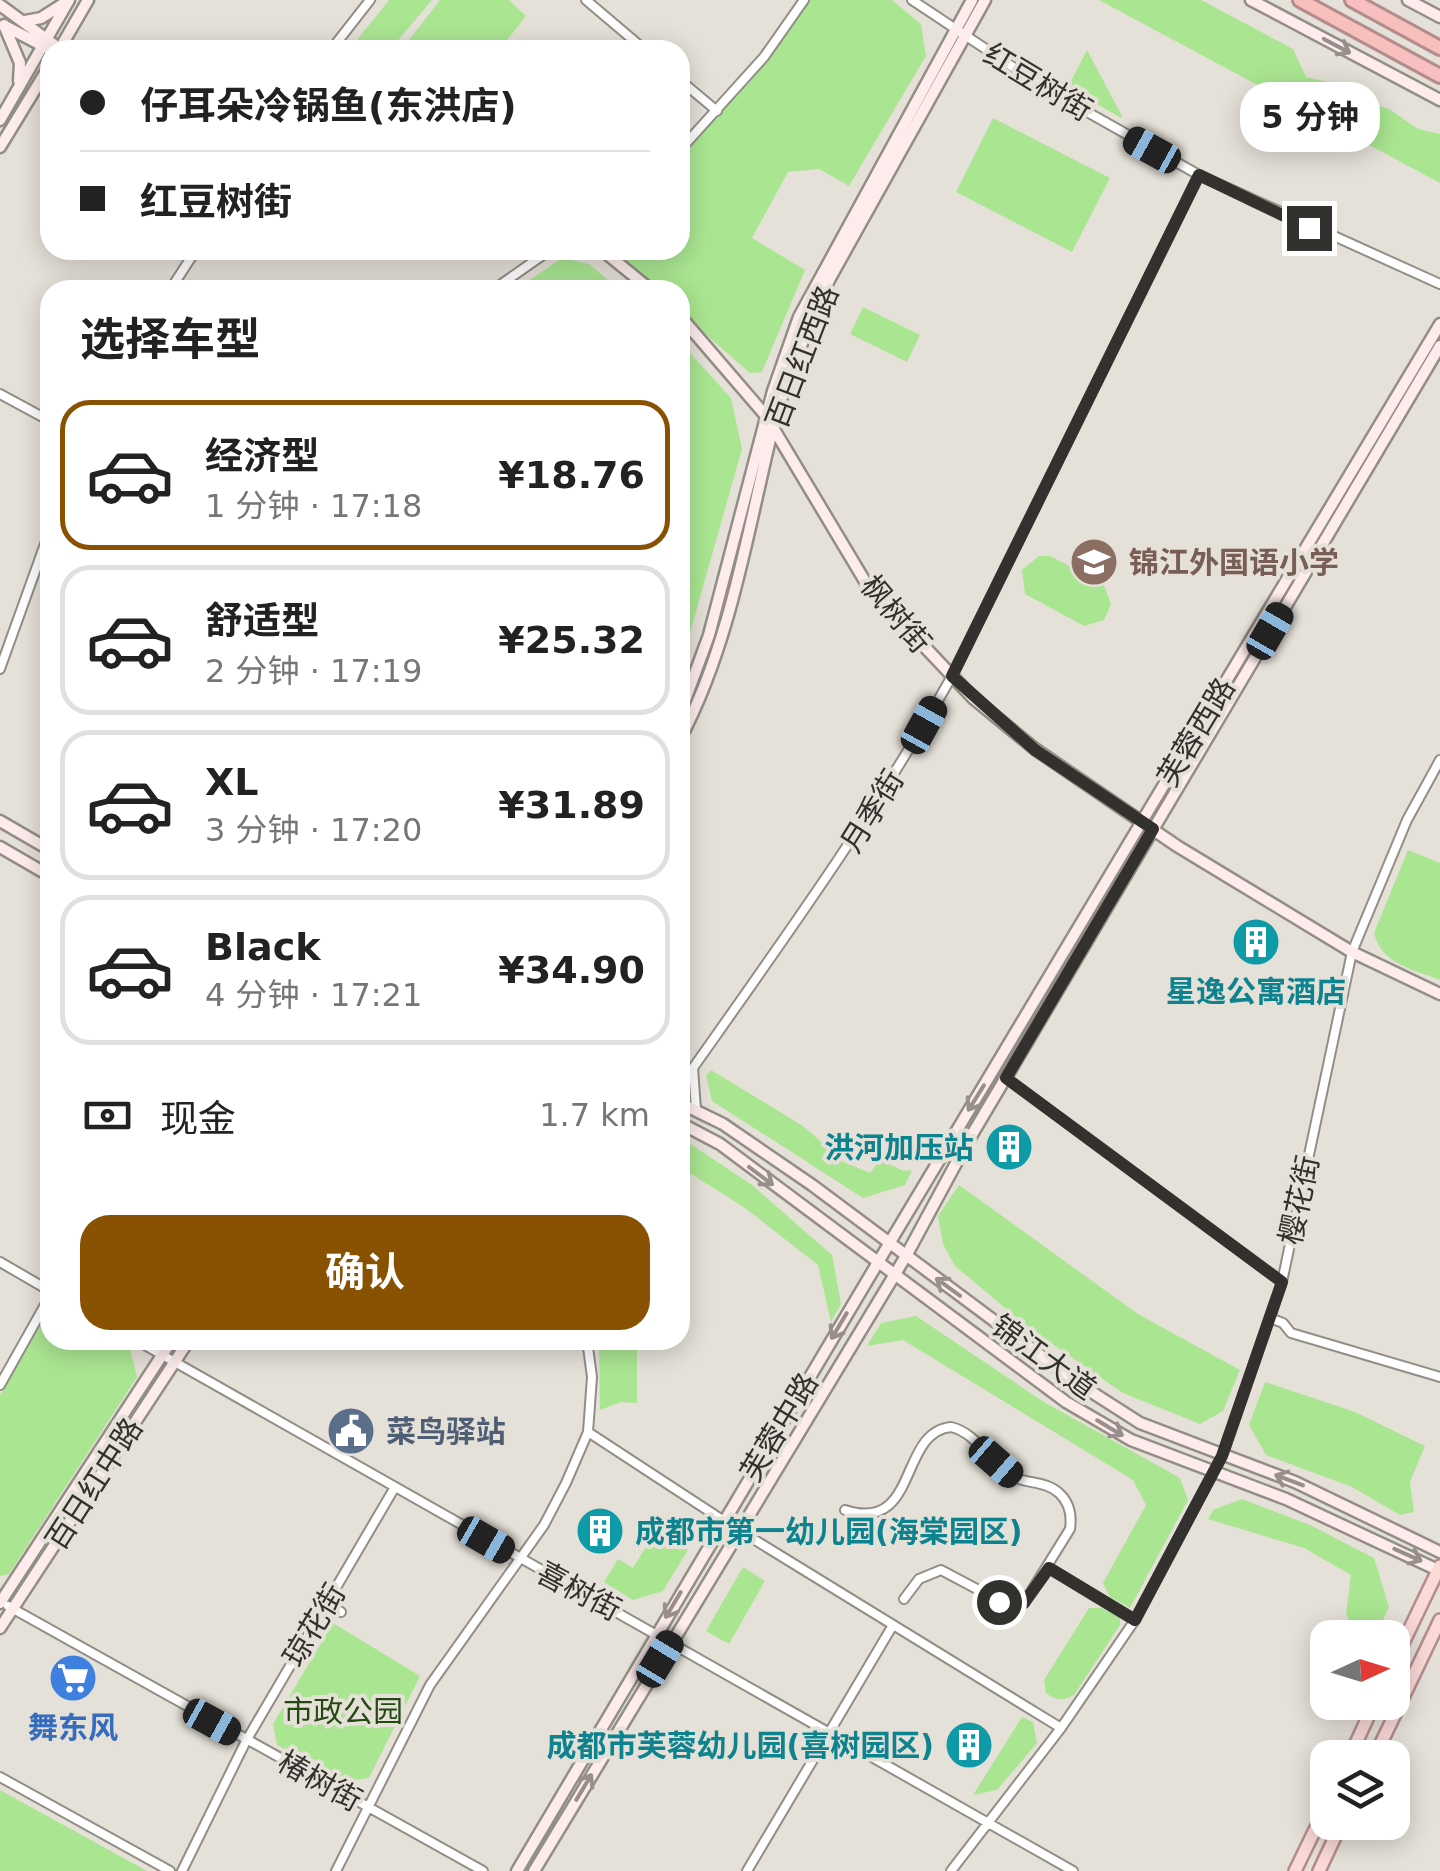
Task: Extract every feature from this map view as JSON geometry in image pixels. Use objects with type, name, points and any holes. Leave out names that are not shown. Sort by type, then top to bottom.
[{"type":"highway","points":[[1300,0],[1440,76]]},
{"type":"highway","points":[[1352,0],[1440,48]]},
{"type":"main road","points":[[24,21],[40,18],[68,0]]},
{"type":"main road","points":[[45,40],[68,0]]},
{"type":"main road","points":[[66,40],[88,0]]},
{"type":"main road","name":"百日红西路","points":[[690,714],[720,638],[773,428],[829,280],[960,34],[972,0]]},
{"type":"main road","name":"百日红西路","points":[[690,687],[709,635],[766,416],[798,317],[818,275],[960,34],[985,0]]},
{"type":"main road","points":[[1251,0],[1440,100]]},
{"type":"main road","points":[[1408,0],[1440,18]]},
{"type":"main road","points":[[0,4],[51,40]]},
{"type":"main road","points":[[0,120],[40,48],[2,24]]},
{"type":"main road","points":[[2,24],[20,63],[14,94]]},
{"type":"main road","points":[[0,147],[40,81]]},
{"type":"main road","points":[[614,260],[639,280]]},
{"type":"main road","name":"芙蓉西路","points":[[888,1242],[1440,324]]},
{"type":"main road","name":"枫树街","points":[[690,328],[766,416],[869,588],[952,676],[1035,750],[1153,829],[1352,952],[1440,994]]},
{"type":"main road","name":"芙蓉西路","points":[[906,1256],[1006,1078],[1440,346]]},
{"type":"main road","points":[[0,820],[40,844]]},
{"type":"main road","points":[[0,847],[40,870]]},
{"type":"main road","name":"锦江大道","points":[[690,1107],[796,1174],[1125,1414],[1356,1508],[1440,1552]]},
{"type":"main road","name":"锦江大道","points":[[690,1128],[720,1144],[1066,1402],[1131,1440],[1345,1524],[1439,1569]]},
{"type":"main road","name":"芙蓉中路","points":[[518,1871],[888,1242]]},
{"type":"main road","name":"芙蓉中路","points":[[534,1871],[906,1256]]},
{"type":"main road","name":"百日红中路","points":[[0,1602],[165,1350]]},
{"type":"main road","name":"百日红中路","points":[[0,1628],[183,1350]]},
{"type":"main road","points":[[1410,1629],[1439,1569]]},
{"type":"main road","points":[[1383,1740],[1440,1620]]},
{"type":"main road","points":[[1295,1871],[1310,1840]]},
{"type":"main road","points":[[1318,1871],[1333,1840]]},
{"type":"street","points":[[339,40],[370,0]]},
{"type":"street","points":[[586,0],[633,40]]},
{"type":"street","points":[[690,139],[764,57],[804,0]]},
{"type":"street","name":"红豆树街","points":[[912,0],[1043,88],[1199,175],[1440,284]]},
{"type":"street","points":[[690,88],[717,111]]},
{"type":"street","name":"月季街","points":[[693,1068],[853,843],[952,676],[1199,175]]},
{"type":"street","points":[[507,280],[536,260]]},
{"type":"street","points":[[0,394],[40,416]]},
{"type":"street","points":[[0,669],[40,558]]},
{"type":"street","name":"樱花街","points":[[951,1871],[1061,1728],[1135,1620],[1222,1456],[1282,1282],[1352,952],[1407,820],[1440,760]]},
{"type":"street","points":[[690,1069],[693,1068],[696,1110]]},
{"type":"street","points":[[1006,1078],[1282,1282]]},
{"type":"street","points":[[0,1262],[40,1287]]},
{"type":"street","points":[[0,1384],[40,1311]]},
{"type":"street","points":[[1270,1318],[1283,1323],[1290,1333],[1440,1377]]},
{"type":"street","name":"喜树街","points":[[153,1350],[516,1558],[658,1632],[828,1734],[1073,1871]]},
{"type":"street","points":[[336,1871],[430,1685],[516,1558],[544,1524],[588,1432],[592,1377],[588,1350]]},
{"type":"street","points":[[845,1510],[870,1514],[893,1503],[928,1437],[943,1428],[960,1429],[1012,1476],[1054,1488],[1063,1496],[1069,1506],[1070,1529],[1024,1603],[1016,1606],[999,1602],[941,1570],[919,1579],[904,1599]]},
{"type":"street","points":[[588,1432],[738,1530],[1061,1728]]},
{"type":"street","name":"琼花街","points":[[182,1871],[246,1741],[395,1488]]},
{"type":"street","points":[[1049,1568],[1135,1620]]},
{"type":"street","name":"椿树街","points":[[0,1602],[483,1871]]},
{"type":"street","points":[[326,1604],[341,1612]]},
{"type":"street","points":[[747,1871],[893,1624]]},
{"type":"street","points":[[0,1777],[170,1871]]},
{"type":"green space","points":[[389,0],[432,0],[398,40],[357,40]]},
{"type":"green space","points":[[440,0],[509,0],[526,16],[507,40],[409,40]]},
{"type":"green space","points":[[809,0],[892,0],[921,24],[926,56],[849,186],[819,169],[788,172],[752,238],[805,270],[762,372],[750,373],[690,321],[690,280],[642,280],[620,260],[690,260],[690,146],[757,73]]},
{"type":"green space","points":[[1099,0],[1201,0],[1293,49],[1306,77],[1342,85],[1357,100],[1389,109],[1418,129],[1440,134],[1440,183]]},
{"type":"green space","points":[[1087,50],[1122,116],[1121,118],[1068,87]]},
{"type":"green space","points":[[993,118],[1110,178],[1072,252],[956,192]]},
{"type":"green space","points":[[559,260],[571,260],[589,264],[608,280],[530,280]]},
{"type":"green space","points":[[863,307],[920,335],[907,362],[850,334]]},
{"type":"green space","points":[[690,353],[731,398],[742,449],[690,633]]},
{"type":"green space","points":[[1039,556],[1050,556],[1103,583],[1111,604],[1104,620],[1084,626],[1025,594],[1022,570]]},
{"type":"green space","points":[[1408,850],[1440,863],[1440,980],[1391,959],[1374,933]]},
{"type":"green space","points":[[711,1070],[803,1126],[844,1162],[870,1173],[880,1159],[903,1171],[912,1170],[905,1185],[863,1198],[712,1101],[706,1075]]},
{"type":"green space","points":[[690,1144],[752,1185],[832,1255],[841,1304],[831,1322],[818,1265],[745,1208],[690,1173]]},
{"type":"green space","points":[[959,1185],[1138,1314],[1240,1370],[1223,1411],[1200,1424],[1123,1393],[1029,1328],[955,1266],[943,1244],[938,1216]]},
{"type":"green space","points":[[916,1316],[1044,1402],[1180,1478],[1188,1500],[1130,1608],[1110,1597],[1103,1583],[1146,1505],[1133,1480],[903,1340],[867,1346],[881,1323]]},
{"type":"green space","points":[[40,1327],[40,1350],[130,1350],[137,1377],[9,1574],[0,1576],[0,1395]]},
{"type":"green space","points":[[599,1350],[637,1350],[637,1403],[621,1402],[600,1410]]},
{"type":"green space","points":[[1265,1382],[1355,1412],[1425,1446],[1410,1482],[1414,1512],[1400,1515],[1352,1487],[1266,1455],[1249,1425]]},
{"type":"green space","points":[[1242,1499],[1310,1525],[1374,1558],[1389,1607],[1383,1620],[1348,1620],[1351,1575],[1304,1548],[1208,1519],[1213,1510]]},
{"type":"green space","points":[[656,1530],[688,1550],[663,1591],[633,1600],[604,1582],[618,1559],[633,1568]]},
{"type":"green space","points":[[743,1567],[765,1581],[729,1644],[706,1631]]},
{"type":"green space","points":[[1089,1608],[1101,1608],[1120,1617],[1120,1625],[1074,1695],[1053,1698],[1046,1693],[1044,1680]]},
{"type":"green space","name":"市政公园","points":[[333,1623],[420,1676],[369,1778],[346,1781],[277,1745],[273,1724]]},
{"type":"green space","points":[[1022,1717],[1033,1722],[1037,1743],[997,1790],[973,1795]]},
{"type":"green space","points":[[0,1790],[147,1871],[0,1871]]},
{"type":"place","name":"锦江外国语小学","points":[[1094,562]]},
{"type":"place","name":"星逸公寓酒店","points":[[1256,942]]},
{"type":"place","name":"洪河加压站","points":[[1009,1147]]},
{"type":"place","name":"菜鸟驿站","points":[[351,1431]]},
{"type":"place","name":"成都市第一幼儿园(海棠园区)","points":[[600,1531]]},
{"type":"place","name":"舞东风","points":[[73,1678]]},
{"type":"place","name":"成都市芙蓉幼儿园(喜树园区)","points":[[969,1745]]},
{"type":"route","points":[[999,1602],[1016,1606],[1024,1603],[1049,1568],[1135,1620],[1222,1456],[1282,1282],[1006,1078],[1153,829],[1035,750],[952,676],[1199,175],[1309,228]]}]
